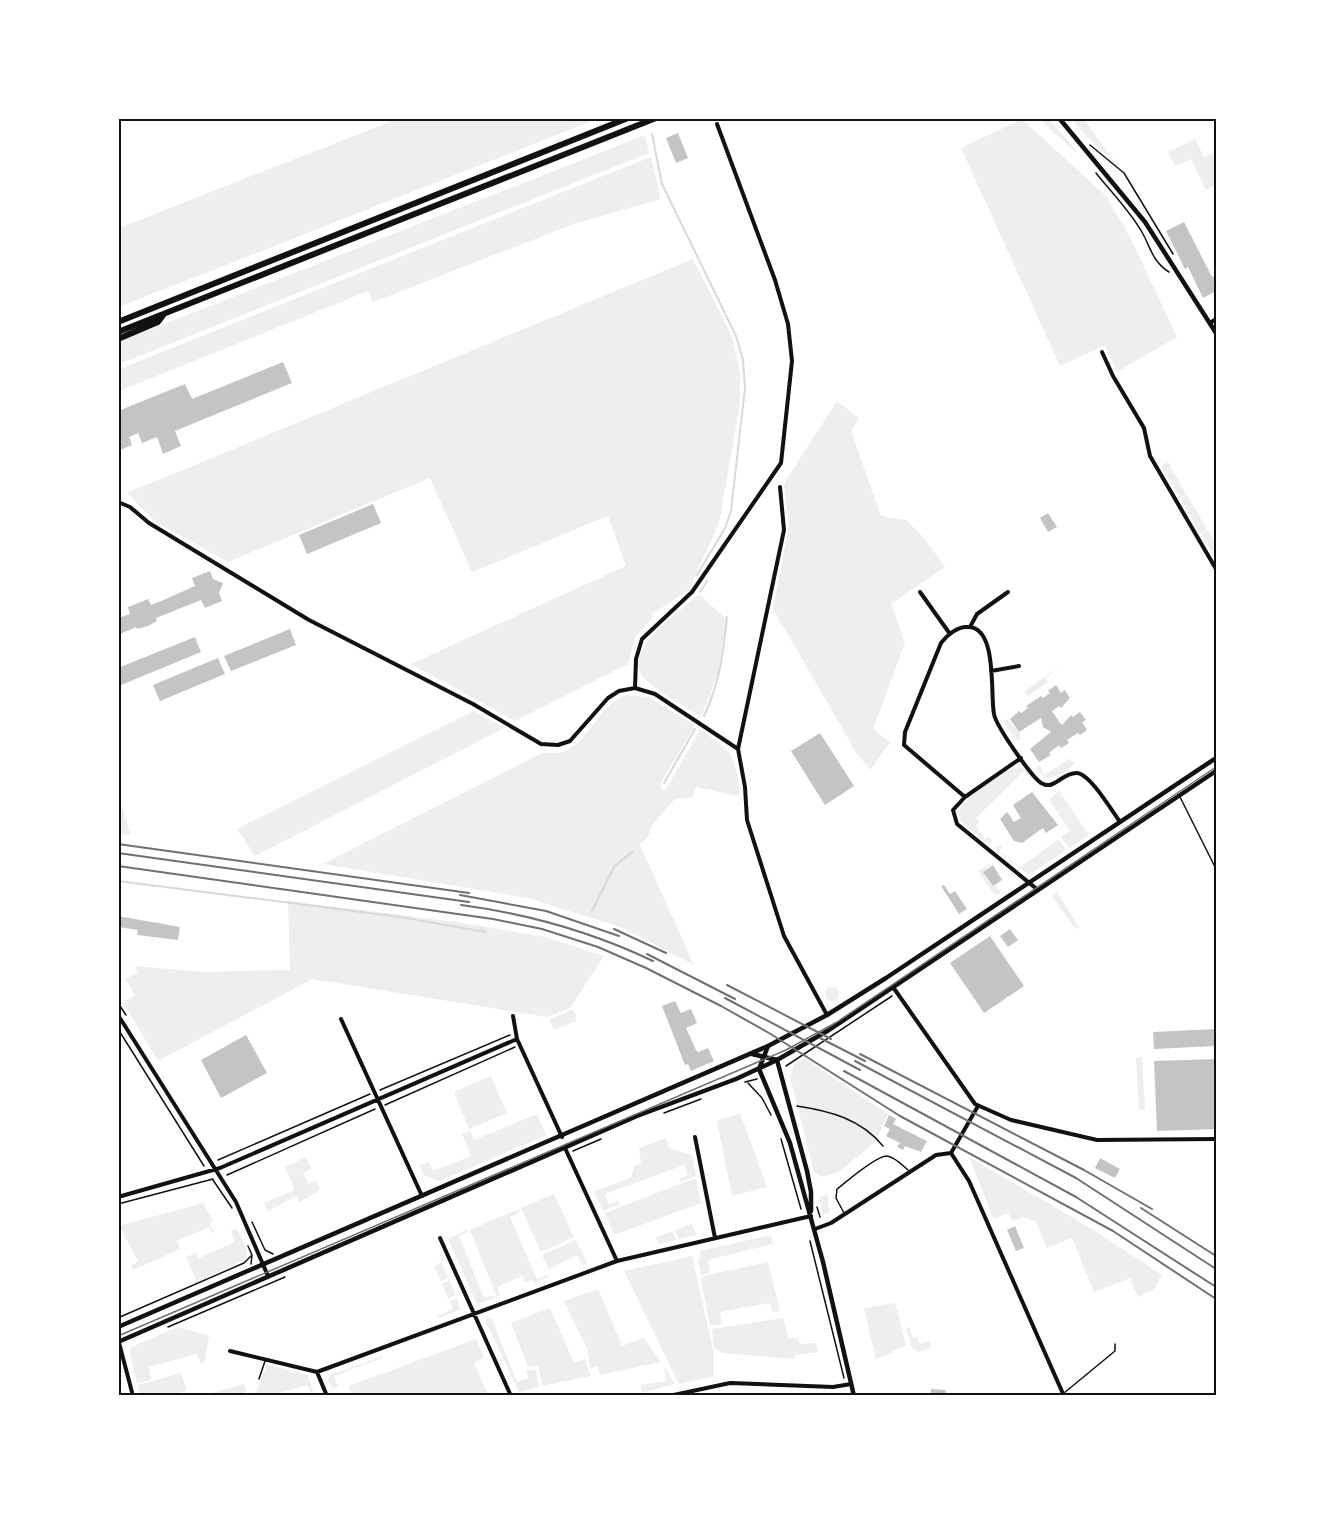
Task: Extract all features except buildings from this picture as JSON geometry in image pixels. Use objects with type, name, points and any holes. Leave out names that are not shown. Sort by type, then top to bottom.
[{"type":"highway","points":[[118,322],[627,118]]},
{"type":"highway","points":[[118,332],[656,118]]},
{"type":"highway","points":[[118,339],[158,322],[164,314]]},
{"type":"main road","points":[[1059,118],[1145,223],[1216,333]]},
{"type":"main road","points":[[118,1327],[768,1046],[827,1015],[1216,758]]},
{"type":"main road","points":[[119,1341],[637,1116],[737,1082],[829,1030],[1216,771]]},
{"type":"main road","points":[[768,1046],[759,1069],[787,1132],[812,1216],[854,1395]]},
{"type":"main road","points":[[752,1054],[777,1060]]},
{"type":"main road","points":[[777,1060],[811,1192],[812,1216]]},
{"type":"street","points":[[635,688],[637,654],[644,637],[692,592],[781,463],[792,362],[788,324],[776,280],[717,124]]},
{"type":"street","points":[[1210,324],[1216,319]]},
{"type":"street","points":[[1102,352],[1113,376],[1144,428],[1150,456],[1216,569]]},
{"type":"street","points":[[780,487],[784,530],[738,749],[745,787],[747,817],[784,936],[827,1015]]},
{"type":"street","points":[[118,502],[130,507],[158,529],[309,620],[473,704],[541,744],[558,745],[570,741],[608,698],[619,691],[635,688],[654,694],[738,749]]},
{"type":"street","points":[[920,591],[950,634]]},
{"type":"street","points":[[965,797],[909,752],[903,740],[941,643],[950,634],[970,627],[977,614],[1008,592]]},
{"type":"street","points":[[970,627],[977,630],[988,645],[994,716],[1021,758],[1038,780],[1045,785],[1052,784],[1073,773],[1084,775],[1120,822]]},
{"type":"street","points":[[991,671],[1019,666]]},
{"type":"street","points":[[1021,758],[965,797],[953,810],[957,824],[1038,890]]},
{"type":"street","points":[[892,987],[978,1106],[1011,1120],[1097,1140],[1216,1139]]},
{"type":"street","points":[[118,1016],[236,1202],[268,1276]]},
{"type":"street","points":[[513,1016],[518,1039],[562,1137]]},
{"type":"street","points":[[341,1019],[423,1197]]},
{"type":"street","points":[[118,1197],[215,1170],[518,1039]]},
{"type":"street","points":[[951,1153],[978,1106]]},
{"type":"street","points":[[694,1137],[715,1238]]},
{"type":"street","points":[[565,1148],[617,1261]]},
{"type":"street","points":[[815,1229],[844,1214],[936,1155],[951,1153]]},
{"type":"street","points":[[951,1153],[969,1181],[1064,1394]]},
{"type":"street","points":[[230,1351],[317,1372],[617,1261],[812,1216]]},
{"type":"street","points":[[440,1238],[511,1395]]},
{"type":"street","points":[[119,1341],[133,1395]]},
{"type":"street","points":[[317,1372],[327,1395]]},
{"type":"street","points":[[669,1395],[730,1383],[832,1387],[851,1384]]},
{"type":"lane","points":[[1179,796],[1216,869]]},
{"type":"lane","points":[[844,1214],[836,1198],[837,1189],[878,1159],[892,1158],[908,1171]]},
{"type":"lane","points":[[1064,1394],[1115,1351],[1115,1344]]},
{"type":"lane","points":[[259,1379],[265,1360]]},
{"type":"path","points":[[1089,144],[1124,173],[1151,214]]},
{"type":"path","points":[[1095,172],[1143,233],[1148,250],[1159,266],[1171,273]]},
{"type":"path","points":[[118,1029],[205,1168],[508,1034],[518,1039]]},
{"type":"path","points":[[737,1082],[749,1082],[762,1098],[773,1119]]},
{"type":"path","points":[[663,1114],[708,1096]]},
{"type":"path","points":[[793,1106],[853,1120],[868,1130],[883,1146]]},
{"type":"path","points":[[780,1136],[800,1209]]},
{"type":"path","points":[[575,1151],[606,1137]]},
{"type":"path","points":[[211,1177],[235,1214]]},
{"type":"path","points":[[809,1237],[841,1377]]},
{"type":"path","points":[[248,1245],[252,1256],[250,1265]]},
{"type":"path","points":[[120,1317],[244,1263],[252,1256]]},
{"type":"shaded area","points":[[397,119],[597,119],[119,307],[119,228]]},
{"type":"shaded area","points":[[1022,119],[1106,196],[1131,239],[1177,337],[1117,372],[1105,345],[1060,366],[961,148]]},
{"type":"shaded area","points":[[1040,119],[1049,119],[1077,152],[1075,152]]},
{"type":"shaded area","points":[[1071,119],[1084,119],[1114,161],[1098,148]]},
{"type":"shaded area","points":[[645,135],[649,153],[119,364],[119,343],[124,340]]},
{"type":"shaded area","points":[[1195,139],[1204,157],[1216,151],[1216,185],[1206,190],[1191,159],[1175,167],[1168,152]]},
{"type":"shaded area","points":[[651,157],[661,199],[576,223],[373,302],[368,291],[119,391],[119,369]]},
{"type":"shaded area","points":[[693,259],[731,334],[740,372],[740,404],[719,523],[689,590],[652,614],[652,619],[635,637],[628,664],[515,721],[411,664],[626,566],[608,516],[472,572],[430,478],[228,562],[156,522],[127,493]]},
{"type":"shaded area","points":[[837,401],[859,418],[851,431],[881,516],[906,520],[925,539],[945,567],[891,604],[905,643],[873,729],[890,743],[870,770],[851,746],[773,609],[789,526],[784,486]]},
{"type":"shaded area","points":[[1168,462],[1186,494],[1180,498],[1161,466]]},
{"type":"shaded area","points":[[1187,495],[1207,529],[1200,533],[1181,499]]},
{"type":"shaded area","points":[[1208,530],[1216,545],[1216,560],[1201,534]]},
{"type":"shaded area","points":[[699,594],[726,619],[719,671],[701,717],[648,682],[638,666],[640,654],[657,631]]},
{"type":"shaded area","points":[[1060,666],[1046,678],[1048,682],[1028,696],[1025,691]]},
{"type":"shaded area","points":[[627,695],[649,697],[695,726],[661,782],[661,788],[665,791],[700,730],[725,749],[734,762],[736,770],[740,793],[737,796],[696,787],[692,798],[675,799],[652,825],[648,836],[640,845],[694,965],[623,928],[528,898],[323,864],[542,753],[565,751],[582,738],[609,705]]},
{"type":"shaded area","points":[[474,711],[504,728],[255,856],[237,829]]},
{"type":"shaded area","points":[[1007,719],[1020,733],[1020,740],[1016,740],[1004,723]]},
{"type":"shaded area","points":[[1070,758],[1070,761],[1075,762],[1073,765],[1061,774],[1052,777],[1044,777],[1036,768],[1040,765],[1045,775]]},
{"type":"shaded area","points":[[1021,767],[1028,771],[1035,782],[1024,771],[976,818],[980,822],[976,826],[985,839],[989,836],[992,840],[991,843],[985,843],[960,820],[958,811],[996,777]]},
{"type":"shaded area","points":[[1059,791],[1089,835],[1069,848],[1061,837],[1070,831],[1049,800]]},
{"type":"shaded area","points":[[119,803],[124,811],[130,835],[119,834]]},
{"type":"shaded area","points":[[1059,839],[1066,850],[1029,875],[996,850],[997,846],[1003,846],[999,851],[1020,867]]},
{"type":"shaded area","points":[[994,861],[983,872],[992,886],[996,885],[1001,892],[999,895],[993,893],[978,871]]},
{"type":"shaded area","points":[[1057,892],[1080,929],[1074,927],[1052,896]]},
{"type":"shaded area","points":[[288,901],[457,922],[545,937],[604,956],[570,1008],[547,1017],[312,979],[158,1061],[123,1002],[135,996],[126,979],[138,972],[135,966],[203,972],[290,970]]},
{"type":"shaded area","points":[[829,987],[835,987],[839,994],[835,1001],[829,1001],[825,997],[825,991]]},
{"type":"shaded area","points":[[572,1010],[576,1014],[576,1021],[554,1030],[549,1019]]},
{"type":"shaded area","points":[[1142,1057],[1145,1109],[1139,1110],[1136,1058]]},
{"type":"shaded area","points":[[804,1058],[888,1114],[876,1141],[839,1172],[821,1177],[814,1172],[790,1077],[794,1065]]},
{"type":"shaded area","points":[[491,1076],[507,1113],[469,1129],[454,1092]]},
{"type":"shaded area","points":[[740,1113],[767,1187],[732,1196],[717,1121]]},
{"type":"shaded area","points":[[537,1114],[546,1135],[439,1181],[423,1175],[419,1165],[429,1162],[433,1171],[471,1156],[462,1134],[470,1131],[474,1140]]},
{"type":"shaded area","points":[[666,1138],[670,1149],[692,1155],[696,1176],[680,1182],[679,1179],[688,1175],[684,1165],[605,1194],[609,1204],[618,1201],[620,1204],[603,1211],[594,1191],[631,1178],[634,1166],[641,1163],[639,1148]]},
{"type":"shaded area","points":[[306,1157],[311,1169],[303,1173],[308,1184],[316,1181],[320,1190],[299,1202],[296,1196],[268,1211],[264,1203],[295,1190],[285,1167]]},
{"type":"shaded area","points":[[969,1157],[1089,1227],[1162,1275],[1154,1289],[1138,1297],[1130,1278],[1094,1292],[1072,1238],[1047,1248],[1036,1222],[1024,1217],[1013,1221],[1008,1213],[994,1219]]},
{"type":"shaded area","points":[[696,1178],[701,1203],[614,1235],[605,1213]]},
{"type":"shaded area","points":[[554,1194],[574,1237],[541,1252],[521,1208]]},
{"type":"shaded area","points":[[828,1195],[829,1213],[823,1215],[819,1197]]},
{"type":"shaded area","points":[[203,1203],[213,1221],[209,1224],[214,1231],[212,1233],[209,1227],[177,1241],[180,1249],[133,1270],[131,1266],[138,1261],[119,1226]]},
{"type":"shaded area","points":[[519,1209],[520,1212],[510,1217],[537,1279],[548,1275],[549,1277],[534,1283],[532,1280],[525,1283],[522,1276],[497,1287],[500,1295],[497,1297],[470,1230]]},
{"type":"shaded area","points":[[692,1224],[696,1235],[678,1239],[675,1230]]},
{"type":"shaded area","points":[[237,1228],[247,1251],[246,1259],[197,1282],[186,1257],[196,1253],[199,1258],[235,1242],[231,1231]]},
{"type":"shaded area","points":[[467,1229],[468,1232],[459,1236],[484,1298],[494,1295],[495,1298],[477,1304],[448,1239]]},
{"type":"shaded area","points":[[673,1231],[676,1240],[658,1244],[656,1237]]},
{"type":"shaded area","points":[[771,1235],[773,1244],[708,1260],[710,1272],[701,1275],[698,1260],[701,1259],[700,1251]]},
{"type":"shaded area","points":[[576,1240],[588,1264],[582,1265],[577,1255],[549,1269],[542,1255]]},
{"type":"shaded area","points":[[692,1256],[714,1354],[714,1376],[679,1384],[624,1271]]},
{"type":"shaded area","points":[[441,1262],[448,1278],[441,1281],[434,1266]]},
{"type":"shaded area","points":[[768,1262],[780,1311],[773,1312],[770,1303],[720,1312],[722,1324],[727,1324],[710,1325],[701,1280],[703,1276]]},
{"type":"shaded area","points":[[449,1280],[456,1295],[448,1299],[442,1283]]},
{"type":"shaded area","points":[[598,1289],[622,1346],[644,1338],[661,1362],[600,1375],[598,1366],[590,1368],[587,1348],[564,1301]]},
{"type":"shaded area","points":[[457,1298],[460,1310],[439,1318],[438,1316],[453,1309],[450,1301]]},
{"type":"shaded area","points":[[895,1303],[906,1345],[876,1360],[864,1308]]},
{"type":"shaded area","points":[[550,1308],[574,1363],[585,1359],[591,1376],[542,1386],[538,1366],[528,1367],[511,1323]]},
{"type":"shaded area","points":[[491,1317],[517,1382],[528,1378],[526,1371],[535,1369],[540,1387],[519,1392],[485,1320]]},
{"type":"shaded area","points":[[783,1318],[789,1339],[798,1337],[800,1344],[816,1343],[818,1352],[795,1355],[795,1359],[722,1353],[714,1348],[712,1329]]},
{"type":"shaded area","points":[[177,1327],[209,1336],[205,1361],[201,1364],[197,1354],[149,1367],[151,1380],[137,1383],[130,1353],[132,1347]]},
{"type":"shaded area","points":[[909,1327],[913,1338],[917,1337],[920,1344],[929,1341],[931,1348],[918,1352],[912,1348],[906,1328]]},
{"type":"shaded area","points":[[476,1339],[484,1357],[474,1363],[488,1395],[352,1395],[349,1386]]},
{"type":"shaded area","points":[[382,1356],[382,1358],[334,1376],[338,1387],[333,1389],[328,1380],[330,1375]]},
{"type":"shaded area","points":[[267,1365],[308,1375],[314,1394],[317,1395],[311,1395],[308,1385],[271,1395],[255,1395]]},
{"type":"shaded area","points":[[664,1366],[675,1384],[642,1393],[640,1385],[666,1381]]},
{"type":"shaded area","points":[[181,1373],[187,1391],[166,1395],[140,1395],[138,1385]]},
{"type":"shaded area","points":[[244,1384],[246,1392],[234,1395],[205,1395]]},
{"type":"waterway","points":[[652,134],[662,184],[736,336],[743,360],[745,388],[731,511],[725,528],[697,575]]},
{"type":"waterway","points":[[700,592],[707,581]]},
{"type":"waterway","points":[[704,716],[714,692],[720,668],[727,617]]},
{"type":"waterway","points":[[664,783],[695,729]]},
{"type":"waterway","points":[[592,911],[614,867],[633,851]]},
{"type":"waterway","points":[[118,881],[400,917],[486,932]]},
{"type":"tram line","points":[[118,1336],[786,1050],[837,1022],[1216,767]]},
{"type":"railway","points":[[118,844],[469,893]]},
{"type":"railway","points":[[118,853],[469,902]]},
{"type":"railway","points":[[118,866],[493,919],[542,929],[598,947],[646,968],[769,1033],[900,1116],[1113,1231],[1216,1299]]},
{"type":"railway","points":[[460,895],[546,911],[619,936]]},
{"type":"railway","points":[[461,905],[536,919],[607,941],[653,961]]},
{"type":"railway","points":[[614,929],[666,953]]},
{"type":"railway","points":[[647,954],[735,999]]},
{"type":"railway","points":[[727,985],[831,1039]]},
{"type":"railway","points":[[725,998],[860,1070]]},
{"type":"railway","points":[[820,1038],[865,1061]]},
{"type":"railway","points":[[860,1054],[1084,1170],[1152,1209]]},
{"type":"railway","points":[[855,1061],[1076,1178],[1216,1269]]},
{"type":"railway","points":[[844,1071],[1076,1197],[1216,1287]]},
{"type":"railway","points":[[1141,1208],[1216,1256]]}]
